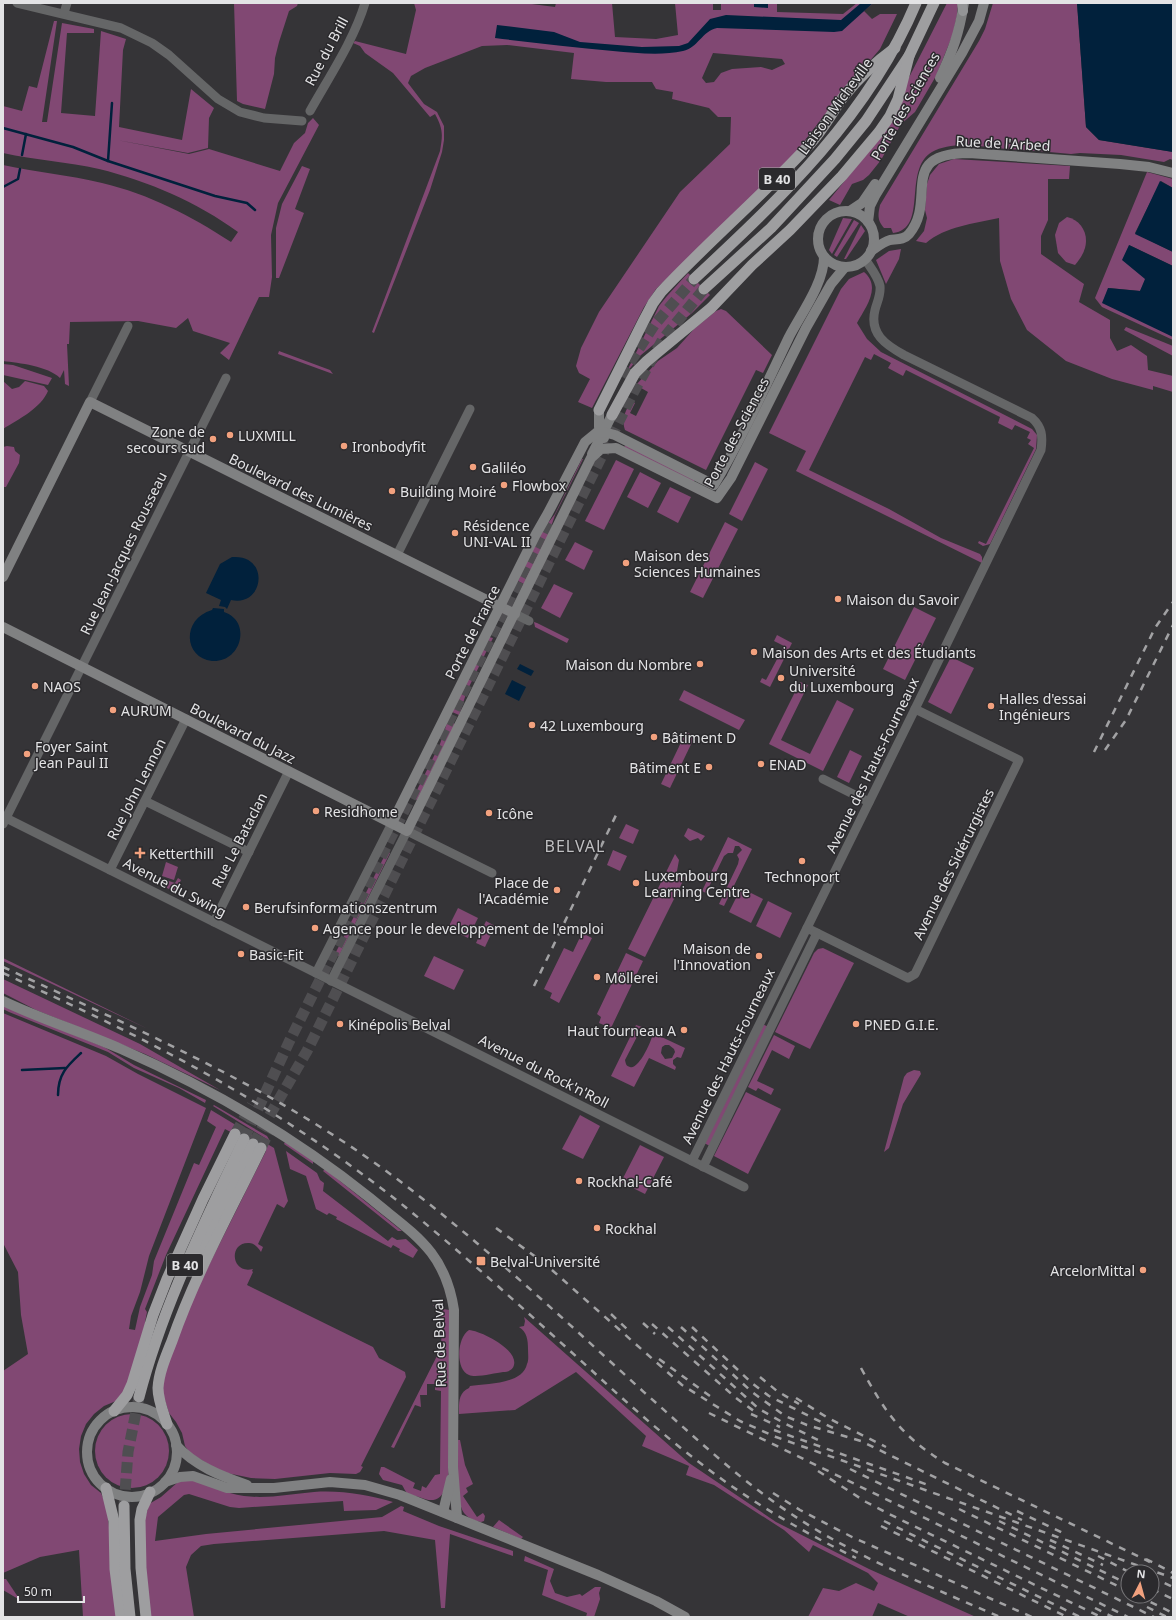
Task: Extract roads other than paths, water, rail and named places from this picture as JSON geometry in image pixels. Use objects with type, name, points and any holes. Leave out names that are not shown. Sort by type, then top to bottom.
[{"type":"highway","name":"B 40","points":[[599,410],[646,316],[661,292],[784,171],[825,126],[844,96],[859,78],[875,63],[895,48],[916,3]]},
{"type":"highway","name":"B 40","points":[[704,290],[771,228],[835,160],[866,121],[909,56],[934,3]]},
{"type":"highway","name":"Liaison Micheville","points":[[694,279],[761,217],[824,150],[853,112],[895,48]]},
{"type":"highway","name":"B 40","points":[[612,415],[635,373],[647,361],[711,308],[752,265],[790,230],[842,176],[879,132],[890,116],[898,99],[909,56]]},
{"type":"highway","name":"B 40","points":[[142,1397],[150,1359],[178,1280],[248,1141]]},
{"type":"highway","name":"B 40","points":[[114,1411],[127,1395],[132,1384],[153,1315],[167,1279],[203,1199],[248,1141]]},
{"type":"highway","name":"B 40","points":[[167,1424],[161,1407],[158,1388],[164,1362],[178,1322],[195,1284],[248,1141]]},
{"type":"highway","points":[[106,1488],[114,1522],[115,1569],[120,1617]]},
{"type":"highway","points":[[146,1617],[141,1568],[140,1520],[142,1509],[150,1492]]},
{"type":"highway","points":[[130,1617],[125,1569],[128,1506],[131,1569],[136,1617]]},
{"type":"main road","name":"Porte des Sciences","points":[[970,37],[977,3]]},
{"type":"main road","name":"Porte des Sciences","points":[[868,222],[870,206],[875,196],[970,37],[979,21],[984,3]]},
{"type":"main road","name":"Porte des Sciences","points":[[850,211],[862,203],[870,192],[940,78],[954,49],[959,33],[963,6]]},
{"type":"main road","name":"Rue de l'Arbed","points":[[868,255],[890,240],[899,240],[908,235],[914,227],[919,210],[922,181],[925,171],[935,158],[943,155],[953,153],[969,153],[1120,164],[1149,167],[1173,173]]},
{"type":"main road","points":[[842,211],[850,211],[863,217],[868,222],[873,235],[873,243],[868,255],[856,265],[845,267],[837,266],[824,257],[818,244],[819,228],[832,214],[842,211]]},
{"type":"main road","points":[[873,235],[890,240]]},
{"type":"main road","name":"Porte des Sciences","points":[[616,448],[717,498],[719,487],[796,324],[821,277],[824,268],[824,257]]},
{"type":"main road","name":"Porte des Sciences","points":[[719,487],[743,453],[806,328],[831,284],[845,267]]},
{"type":"main road","points":[[3,577],[90,402]]},
{"type":"main road","name":"Boulevard des Lumières","points":[[90,402],[500,606]]},
{"type":"main road","points":[[599,410],[598,421],[602,433],[609,443],[616,448]]},
{"type":"main road","points":[[581,447],[599,410]]},
{"type":"main road","points":[[612,415],[610,421],[612,428],[621,438]]},
{"type":"main road","name":"Porte de France","points":[[407,830],[612,415]]},
{"type":"main road","points":[[602,433],[621,438],[719,487]]},
{"type":"main road","name":"Porte de France","points":[[392,823],[581,447],[593,434],[602,433]]},
{"type":"main road","points":[[590,458],[601,448],[616,448]]},
{"type":"main road","points":[[500,606],[515,614]]},
{"type":"main road","name":"Boulevard du Jazz","points":[[3,627],[407,830]]},
{"type":"main road","name":"Rue de Belval","points":[[3,1001],[120,1049],[215,1094],[300,1146],[355,1186],[426,1245],[446,1275],[452,1292],[454,1310],[453,1467],[457,1518]]},
{"type":"main road","points":[[165,1482],[175,1465],[176,1445],[173,1433],[158,1415],[137,1407],[125,1408],[114,1411],[104,1417],[96,1425],[90,1436],[88,1447],[88,1459],[91,1470],[97,1480],[106,1488],[116,1493],[127,1496],[139,1496],[150,1492],[165,1482],[180,1477],[193,1476],[227,1488],[274,1488],[310,1483],[347,1483],[365,1485],[400,1495],[620,1584],[685,1617]]},
{"type":"main road","points":[[176,1445],[188,1458],[215,1474],[255,1488]]},
{"type":"main road","name":"Rue de Belval","points":[[442,1512],[453,1467]]},
{"type":"main road","points":[[421,1504],[436,1503],[447,1495]]},
{"type":"street","points":[[17,3],[64,13],[121,28],[152,43],[169,55],[218,99],[240,112],[264,118],[302,121]]},
{"type":"street","points":[[64,13],[67,3]]},
{"type":"street","name":"Rue du Brill","points":[[310,111],[345,49],[365,3]]},
{"type":"street","name":"Avenue des Hauts-Fourneaux","points":[[692,1161],[1041,450],[1042,432],[1038,424],[1032,418],[899,352],[882,340],[877,333],[874,319],[880,292],[880,285],[868,255]]},
{"type":"street","points":[[90,402],[128,326]]},
{"type":"street","name":"Rue Jean-Jacques Rousseau","points":[[4,821],[226,378]]},
{"type":"street","points":[[397,555],[470,409]]},
{"type":"street","points":[[515,614],[529,621]]},
{"type":"street","name":"Avenue des Sidérurgistes","points":[[807,928],[908,978],[915,974],[1019,760],[915,709]]},
{"type":"street","name":"Rue John Lennon","points":[[110,870],[186,719]]},
{"type":"street","name":"Rue Le Bataclan","points":[[214,922],[289,771]]},
{"type":"street","points":[[823,779],[869,802]]},
{"type":"street","points":[[145,801],[249,852]]},
{"type":"street","name":"Avenue du Swing","points":[[4,821],[110,870],[331,981]]},
{"type":"street","name":"Porte de France","points":[[316,973],[392,823]]},
{"type":"street","points":[[407,830],[492,873]]},
{"type":"street","name":"Porte de France","points":[[331,981],[407,830]]},
{"type":"street","name":"Avenue des Hauts-Fourneaux","points":[[703,1167],[818,933]]},
{"type":"street","name":"Avenue du Rock'n'Roll","points":[[331,981],[744,1187]]},
{"type":"water","points":[[754,3],[768,3],[768,8],[754,7]]},
{"type":"water","points":[[861,3],[873,3],[842,31],[717,28],[707,32],[693,47],[675,53],[648,54],[495,38],[497,25],[554,32],[580,42],[642,47],[679,46],[688,43],[710,19],[726,15],[841,20]]},
{"type":"water","points":[[1077,3],[1173,3],[1173,152],[1099,140],[1086,127]]},
{"type":"water","points":[[1160,181],[1173,188],[1173,252],[1135,234]]},
{"type":"water","points":[[1129,245],[1173,266],[1173,337],[1102,303],[1108,288],[1140,291],[1145,279],[1122,260]]},
{"type":"water","points":[[232,557],[245,558],[253,564],[258,571],[258,580],[256,589],[251,596],[242,600],[231,600],[227,609],[219,606],[221,600],[206,593],[220,564]]},
{"type":"water","points":[[213,608],[224,609],[224,612],[233,617],[238,624],[240,641],[236,649],[230,655],[222,660],[212,661],[203,658],[196,653],[190,638],[191,629],[195,621]]},
{"type":"water","points":[[520,664],[534,671],[531,676],[517,669]]},
{"type":"water","points":[[512,680],[526,687],[519,701],[505,694]]},
{"type":"waterway","points":[[108,161],[112,103]]},
{"type":"waterway","points":[[3,128],[73,147],[108,161],[215,196],[247,203],[255,210]]},
{"type":"waterway","points":[[22,155],[26,134]]},
{"type":"waterway","points":[[3,187],[18,179],[20,169]]},
{"type":"waterway","points":[[58,1095],[58,1088],[64,1071],[81,1053]]},
{"type":"waterway","points":[[22,1070],[65,1068]]},
{"type":"tunnel","points":[[621,376],[655,324],[694,279]]},
{"type":"tunnel","points":[[253,1144],[307,1051],[633,393],[663,339],[704,289]]},
{"type":"tunnel","points":[[244,1139],[289,1042],[550,518]]},
{"type":"tunnel","points":[[235,1134],[252,1105]]},
{"type":"tunnel","points":[[261,1148],[272,1125]]},
{"type":"tunnel","points":[[124,1506],[128,1452],[139,1397]]},
{"type":"railway","points":[[1094,752],[1155,628],[1173,602]]},
{"type":"railway","points":[[1105,750],[1126,720],[1173,625]]},
{"type":"railway","points":[[534,986],[617,813]]},
{"type":"railway","points":[[3,967],[110,1016],[215,1068],[317,1125],[367,1157],[474,1240],[709,1450],[757,1490],[800,1520],[855,1551],[912,1579],[1000,1617]]},
{"type":"railway","points":[[3,973],[168,1053],[229,1087],[319,1143],[404,1206],[428,1226],[498,1286],[631,1406],[689,1455],[759,1504],[816,1538],[856,1558]]},
{"type":"railway","points":[[496,1228],[544,1263],[682,1385],[740,1421],[776,1437],[1173,1578]]},
{"type":"railway","points":[[611,1314],[627,1329]]},
{"type":"railway","points":[[643,1323],[655,1334]]},
{"type":"railway","points":[[652,1324],[736,1398],[758,1414]]},
{"type":"railway","points":[[668,1327],[759,1409],[822,1442]]},
{"type":"railway","points":[[681,1327],[752,1392],[785,1416],[807,1425],[861,1441],[1022,1520]]},
{"type":"railway","points":[[692,1327],[753,1384],[769,1396],[839,1431]]},
{"type":"railway","points":[[659,1359],[714,1399]]},
{"type":"railway","points":[[861,1368],[878,1398],[896,1422],[905,1433],[930,1453],[945,1463],[1150,1562]]},
{"type":"railway","points":[[760,1377],[777,1391],[799,1404]]},
{"type":"railway","points":[[796,1398],[828,1418],[886,1447]]},
{"type":"railway","points":[[709,1413],[1128,1617]]},
{"type":"railway","points":[[751,1414],[780,1427]]},
{"type":"railway","points":[[774,1430],[931,1486]]},
{"type":"railway","points":[[850,1469],[1154,1617]]},
{"type":"railway","points":[[818,1471],[866,1502],[889,1514],[1101,1617]]},
{"type":"railway","points":[[773,1493],[800,1510],[852,1537],[1032,1617]]},
{"type":"railway","points":[[959,1509],[1120,1587]]},
{"type":"railway","points":[[1017,1511],[1067,1535]]},
{"type":"railway","points":[[884,1521],[1080,1617]]},
{"type":"railway","points":[[999,1521],[1120,1580]]},
{"type":"railway","points":[[881,1526],[1067,1617]]},
{"type":"railway","points":[[1050,1540],[1103,1565]]},
{"type":"railway","points":[[1098,1556],[1120,1567]]},
{"type":"railway","points":[[1146,1559],[1173,1573]]},
{"type":"railway","points":[[1160,1581],[1173,1587]]},
{"type":"railway","points":[[1160,1593],[1173,1599]]},
{"type":"railway","points":[[1154,1604],[1173,1613]]},
{"type":"railway","points":[[1147,1607],[1167,1617]]},
{"type":"railway","points":[[1095,1608],[1113,1617]]},
{"type":"place","name":"LUXMILL","points":[[230,435]]},
{"type":"place","name":"Zone de secours sud","points":[[213,439]]},
{"type":"place","name":"Ironbodyfit","points":[[344,446]]},
{"type":"place","name":"Galiléo","points":[[473,467]]},
{"type":"place","name":"Flowbox","points":[[504,485]]},
{"type":"place","name":"Building Moiré","points":[[392,491]]},
{"type":"place","name":"Résidence UNI-VAL II","points":[[455,533]]},
{"type":"place","name":"Maison des Sciences Humaines","points":[[626,563]]},
{"type":"place","name":"Maison du Savoir","points":[[838,599]]},
{"type":"place","name":"Maison des Arts et des Étudiants","points":[[754,652]]},
{"type":"place","name":"Maison du Nombre","points":[[700,664]]},
{"type":"place","name":"Université du Luxembourg","points":[[781,678]]},
{"type":"place","name":"NAOS","points":[[35,686]]},
{"type":"place","name":"Halles d'essai Ingénieurs","points":[[991,706]]},
{"type":"place","name":"AURUM","points":[[113,710]]},
{"type":"place","name":"42 Luxembourg","points":[[532,725]]},
{"type":"place","name":"Bâtiment D","points":[[654,737]]},
{"type":"place","name":"Foyer Saint Jean Paul II","points":[[27,754]]},
{"type":"place","name":"ENAD","points":[[761,764]]},
{"type":"place","name":"Bâtiment E","points":[[709,767]]},
{"type":"place","name":"Residhome","points":[[316,811]]},
{"type":"place","name":"Icône","points":[[489,813]]},
{"type":"place","name":"Ketterthill","points":[[140,853]]},
{"type":"place","name":"Technoport","points":[[802,861]]},
{"type":"place","name":"Luxembourg Learning Centre","points":[[636,883]]},
{"type":"place","name":"Place de l'Académie","points":[[557,890]]},
{"type":"place","name":"Berufsinformationszentrum","points":[[246,907]]},
{"type":"place","name":"Agence pour le developpement de l'emploi","points":[[315,928]]},
{"type":"place","name":"Basic-Fit","points":[[241,954]]},
{"type":"place","name":"Maison de l'Innovation","points":[[759,956]]},
{"type":"place","name":"Möllerei","points":[[597,977]]},
{"type":"place","name":"Kinépolis Belval","points":[[340,1024]]},
{"type":"place","name":"PNED G.I.E.","points":[[856,1024]]},
{"type":"place","name":"Haut fourneau A","points":[[684,1030]]},
{"type":"place","name":"Rockhal-Café","points":[[579,1181]]},
{"type":"place","name":"Rockhal","points":[[597,1228]]},
{"type":"place","name":"Belval-Université","points":[[481,1261]]},
{"type":"place","name":"ArcelorMittal","points":[[1143,1270]]},
{"type":"district","name":"BELVAL","points":[[575,846]]}]
